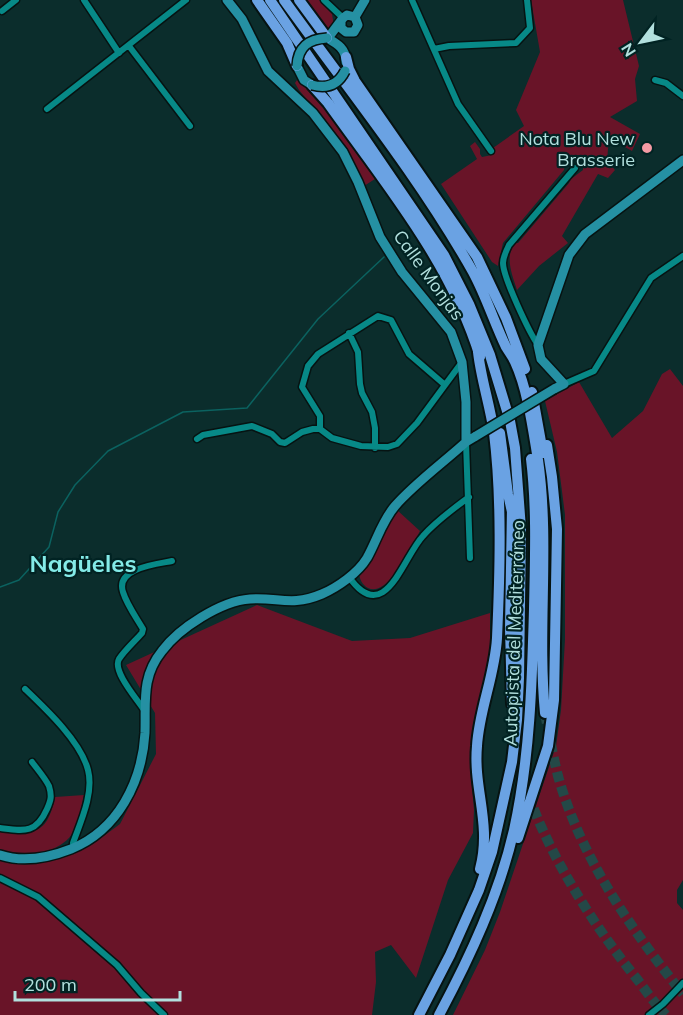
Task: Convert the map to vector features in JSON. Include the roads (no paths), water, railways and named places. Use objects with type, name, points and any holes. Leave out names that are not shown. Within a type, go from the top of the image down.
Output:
[{"type":"highway","points":[[256,0],[287,43],[298,69]]},
{"type":"highway","points":[[270,0],[444,255],[469,304],[486,345],[503,402],[512,512],[510,669],[515,719]]},
{"type":"highway","points":[[284,0],[447,230],[484,293],[506,346],[516,363],[533,432],[541,488],[545,713]]},
{"type":"highway","points":[[299,0],[328,38]]},
{"type":"highway","points":[[346,57],[355,81],[450,215],[489,278],[522,359],[537,412],[546,480],[548,518],[543,534]]},
{"type":"highway","points":[[312,85],[328,103],[423,238],[451,288],[478,352],[499,428],[512,512]]},
{"type":"highway","name":"Autopista del Mediterráneo","points":[[439,1015],[466,962],[492,901],[510,844],[521,797],[528,748],[535,544],[531,462],[518,393],[506,346]]},
{"type":"highway","points":[[474,900],[485,835],[477,771],[477,744],[495,655],[498,596],[497,468],[494,431],[478,352]]},
{"type":"highway","name":"Autopista del Mediterráneo","points":[[420,1015],[450,956],[479,890],[492,852],[502,812],[515,719],[519,678],[521,529],[513,439],[503,402]]},
{"type":"highway","points":[[492,901],[501,889],[548,746],[554,711],[557,529],[548,453],[542,423],[537,412]]},
{"type":"street","points":[[2,11],[16,0]]},
{"type":"street","points":[[84,0],[119,53]]},
{"type":"street","points":[[47,109],[186,0]]},
{"type":"street","name":"Calle Monjas","points":[[227,0],[242,19],[268,71],[313,113],[343,152],[380,237],[402,272],[451,332],[462,362],[466,402],[466,442]]},
{"type":"street","points":[[324,0],[342,19],[341,28],[346,32],[354,32],[357,29],[355,17]]},
{"type":"street","points":[[355,17],[365,0]]},
{"type":"street","points":[[412,0],[458,104],[491,151]]},
{"type":"street","points":[[434,49],[449,46],[516,43],[530,28],[527,0]]},
{"type":"street","points":[[328,38],[342,19],[351,15],[355,17]]},
{"type":"street","points":[[339,45],[346,32]]},
{"type":"street","points":[[328,38],[339,45],[346,57],[345,71],[342,77],[332,85],[326,87],[312,85],[304,80],[298,69],[298,57],[301,49],[308,42],[328,38]]},
{"type":"street","points":[[129,46],[190,126]]},
{"type":"street","points":[[284,84],[298,69]]},
{"type":"street","points":[[655,80],[666,83],[683,96]]},
{"type":"street","points":[[538,345],[569,255],[585,234],[683,160]]},
{"type":"street","points":[[559,387],[541,359],[538,345],[506,277],[503,264],[509,245],[575,168]]},
{"type":"street","points":[[0,855],[18,859],[48,857],[85,842],[111,822],[126,801],[143,757],[144,697],[151,667],[177,635],[203,617],[229,604],[250,599],[292,602],[312,598],[349,577],[366,559],[383,524],[397,503],[466,442],[559,387],[594,371],[651,278],[683,256]]},
{"type":"street","points":[[320,429],[320,416],[302,387],[308,366],[318,354],[378,316],[388,318],[409,354],[445,386]]},
{"type":"street","points":[[349,333],[358,352],[362,393],[372,412],[375,448]]},
{"type":"street","points":[[197,439],[203,435],[252,426],[272,434],[280,442],[285,443],[302,432],[320,429],[332,438],[375,448],[388,447],[398,444],[417,423],[462,362]]},
{"type":"street","points":[[466,442],[470,558]]},
{"type":"street","points":[[349,577],[356,587],[367,594],[383,592],[392,586],[422,537],[469,497]]},
{"type":"street","points":[[145,711],[119,674],[117,666],[118,660],[143,629],[122,589],[123,580],[142,566],[172,561]]},
{"type":"street","points":[[25,689],[58,723],[82,753],[89,771],[88,792],[84,812],[73,843],[74,848]]},
{"type":"street","points":[[0,828],[30,829],[43,820],[52,798],[48,784],[33,762]]},
{"type":"street","points":[[0,878],[39,897],[117,965],[164,1015]]},
{"type":"street","points":[[649,1015],[673,995],[683,982]]},
{"type":"waterway","points":[[0,587],[19,580],[49,547],[58,512],[75,485],[108,451],[183,412],[247,408],[318,319],[384,257]]},
{"type":"tunnel","points":[[545,713],[558,776],[580,836],[627,918],[683,994]]},
{"type":"tunnel","points":[[516,736],[530,798],[553,852],[607,940],[666,1015]]},
{"type":"place","name":"Nota Blu New Brasserie","points":[[647,148]]},
{"type":"district","name":"Nagüeles","points":[[83,563]]}]
